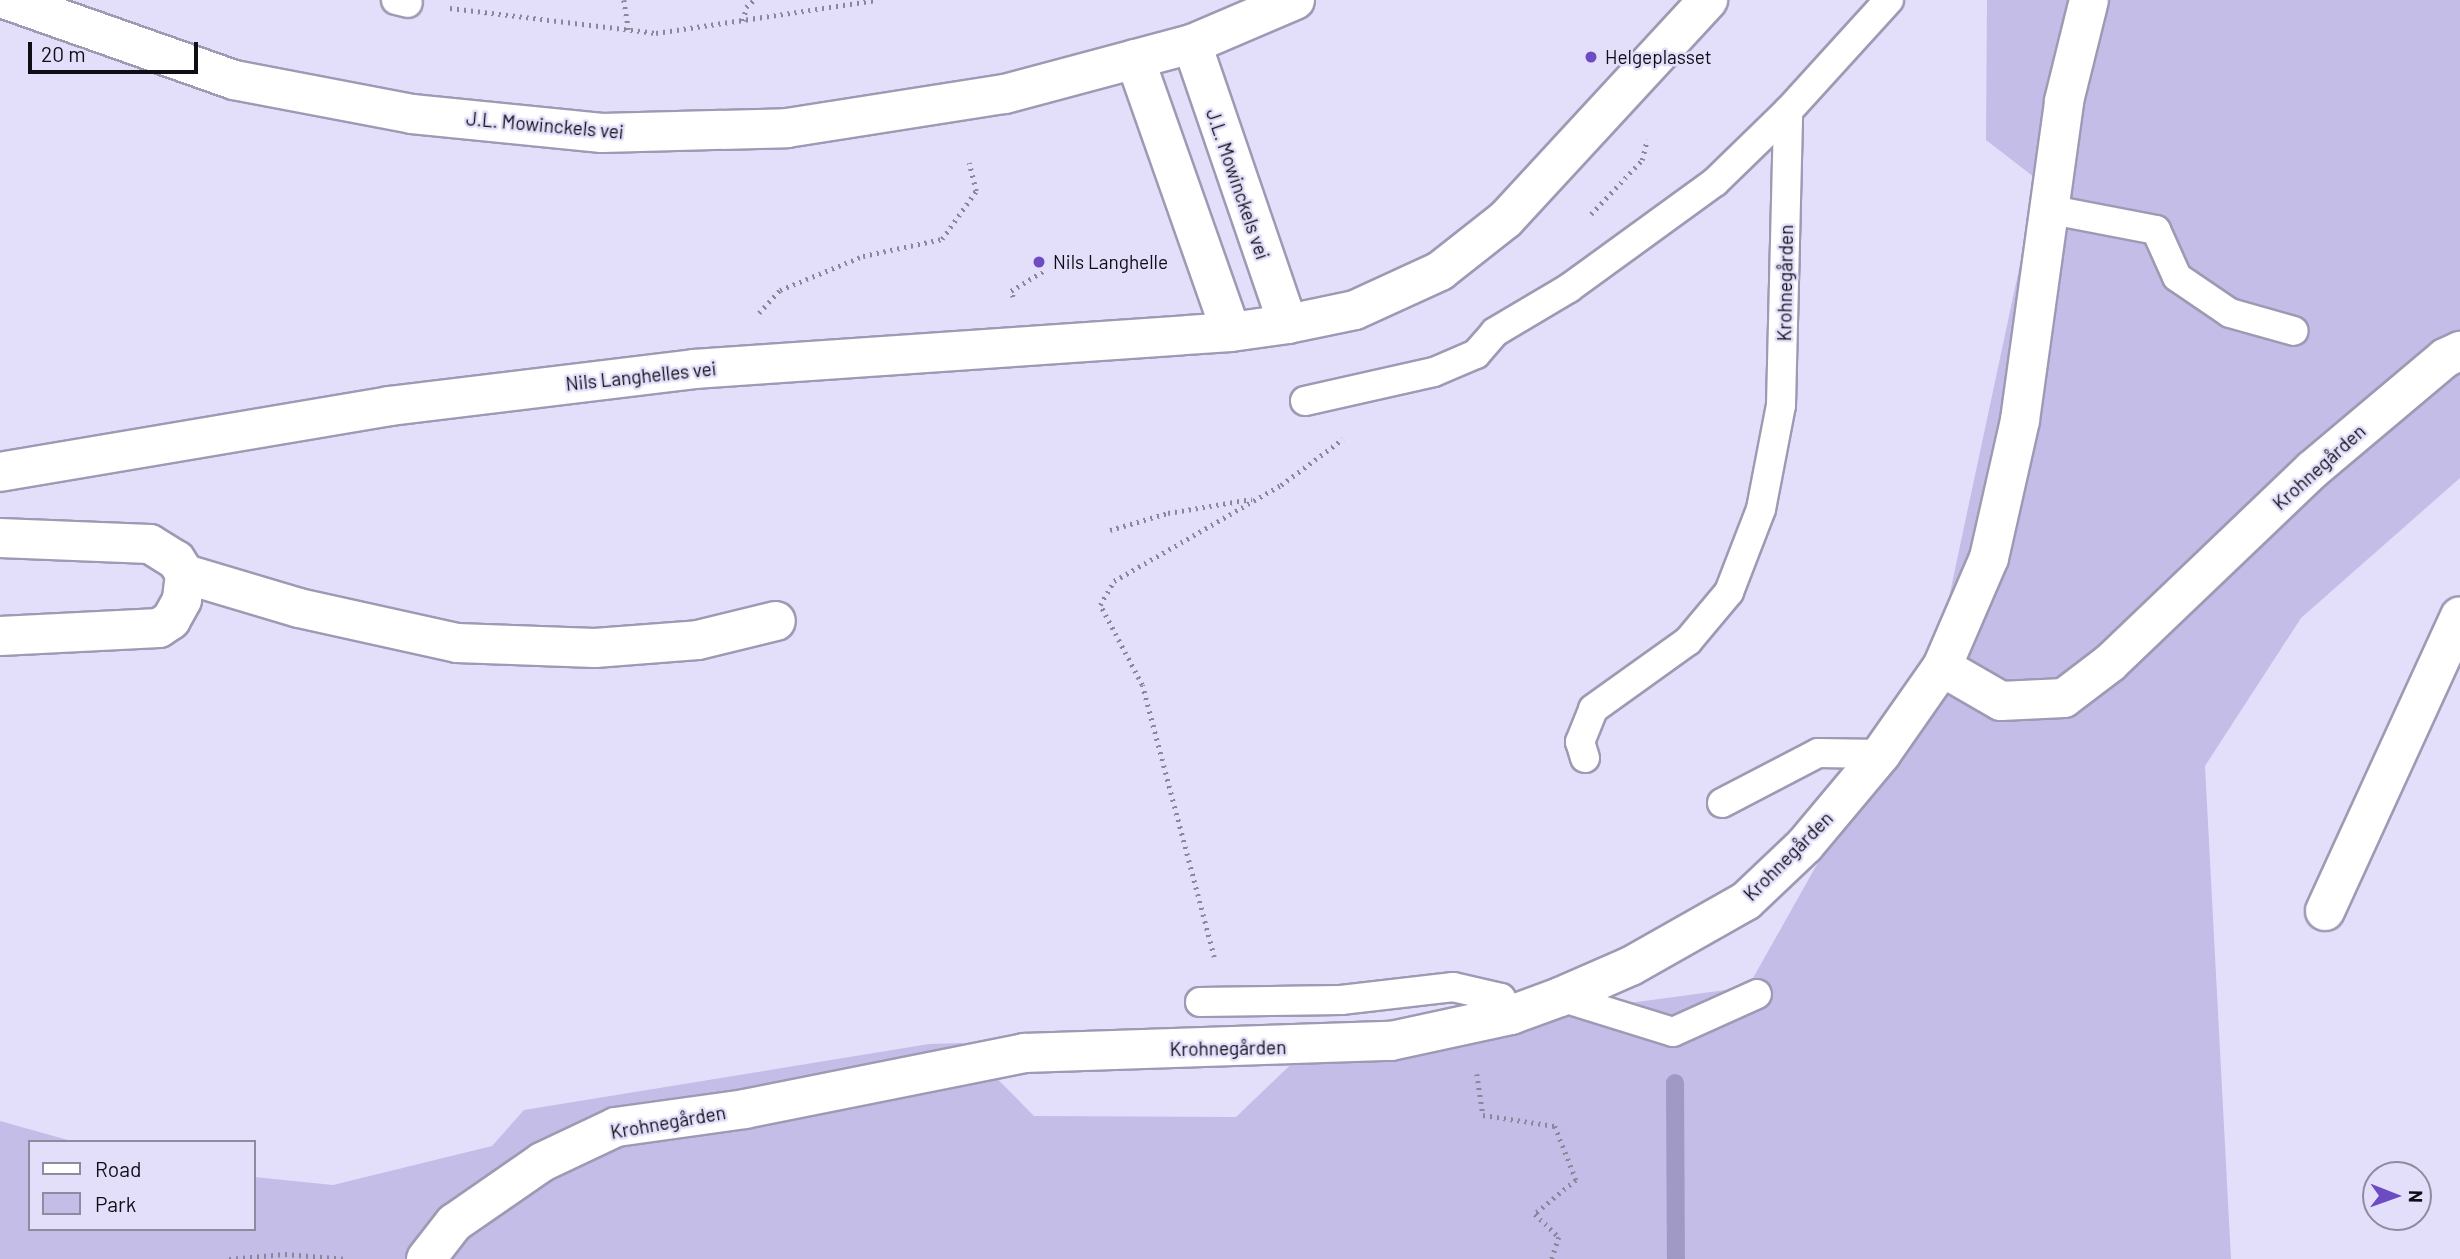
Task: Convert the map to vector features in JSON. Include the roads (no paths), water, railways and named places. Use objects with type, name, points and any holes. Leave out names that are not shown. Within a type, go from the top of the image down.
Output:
[{"type":"street","name":"J.L. Mowinckels vei","points":[[7,0],[234,80],[412,114],[602,133],[787,128],[1005,94],[1192,44],[1295,0]]},
{"type":"street","points":[[1288,324],[1355,310],[1440,271],[1506,219],[1708,0]]},
{"type":"street","name":"Krohnegården","points":[[426,1259],[454,1223],[520,1177],[616,1127],[745,1109],[1024,1053],[1391,1041],[1511,1015],[1560,997],[1631,966],[1746,901],[1805,845],[1881,754],[1942,667],[1989,558],[2020,420],[2052,210],[2064,101],[2089,0]]},
{"type":"street","name":"J.L. Mowinckels vei","points":[[1192,44],[1288,324]]},
{"type":"street","points":[[1135,59],[1231,332]]},
{"type":"street","name":"Nils Langhelles vei","points":[[0,472],[388,406],[694,369],[1231,332],[1288,324]]},
{"type":"street","name":"Krohnegården","points":[[1942,667],[2001,701],[2064,698],[2110,663],[2312,470],[2460,351]]},
{"type":"street","points":[[0,538],[150,544],[176,560],[185,574],[182,600],[171,620],[159,628],[0,636]]},
{"type":"street","points":[[185,574],[299,608],[457,643],[595,648],[698,640],[776,621]]},
{"type":"street","points":[[2325,911],[2460,617]]},
{"type":"lane","points":[[1305,401],[1434,372],[1476,354],[1495,332],[1569,288],[1715,182],[1787,111],[1889,0]]},
{"type":"lane","name":"Krohnegården","points":[[1585,758],[1580,742],[1593,709],[1688,641],[1729,592],[1761,509],[1782,405],[1787,111]]},
{"type":"lane","points":[[2052,210],[2156,230],[2177,276],[2230,313],[2294,331]]},
{"type":"lane","points":[[1722,803],[1818,753],[1881,754]]},
{"type":"lane","points":[[1212,1002],[1341,1000],[1452,987],[1501,998],[1511,1015]]},
{"type":"lane","points":[[1560,997],[1673,1032],[1757,994]]},
{"type":"waterway","points":[[1675,1083],[1676,1259]]},
{"type":"place","name":"Helgeplasset","points":[[1591,57]]},
{"type":"place","name":"Nils Langhelle","points":[[1039,262]]}]
